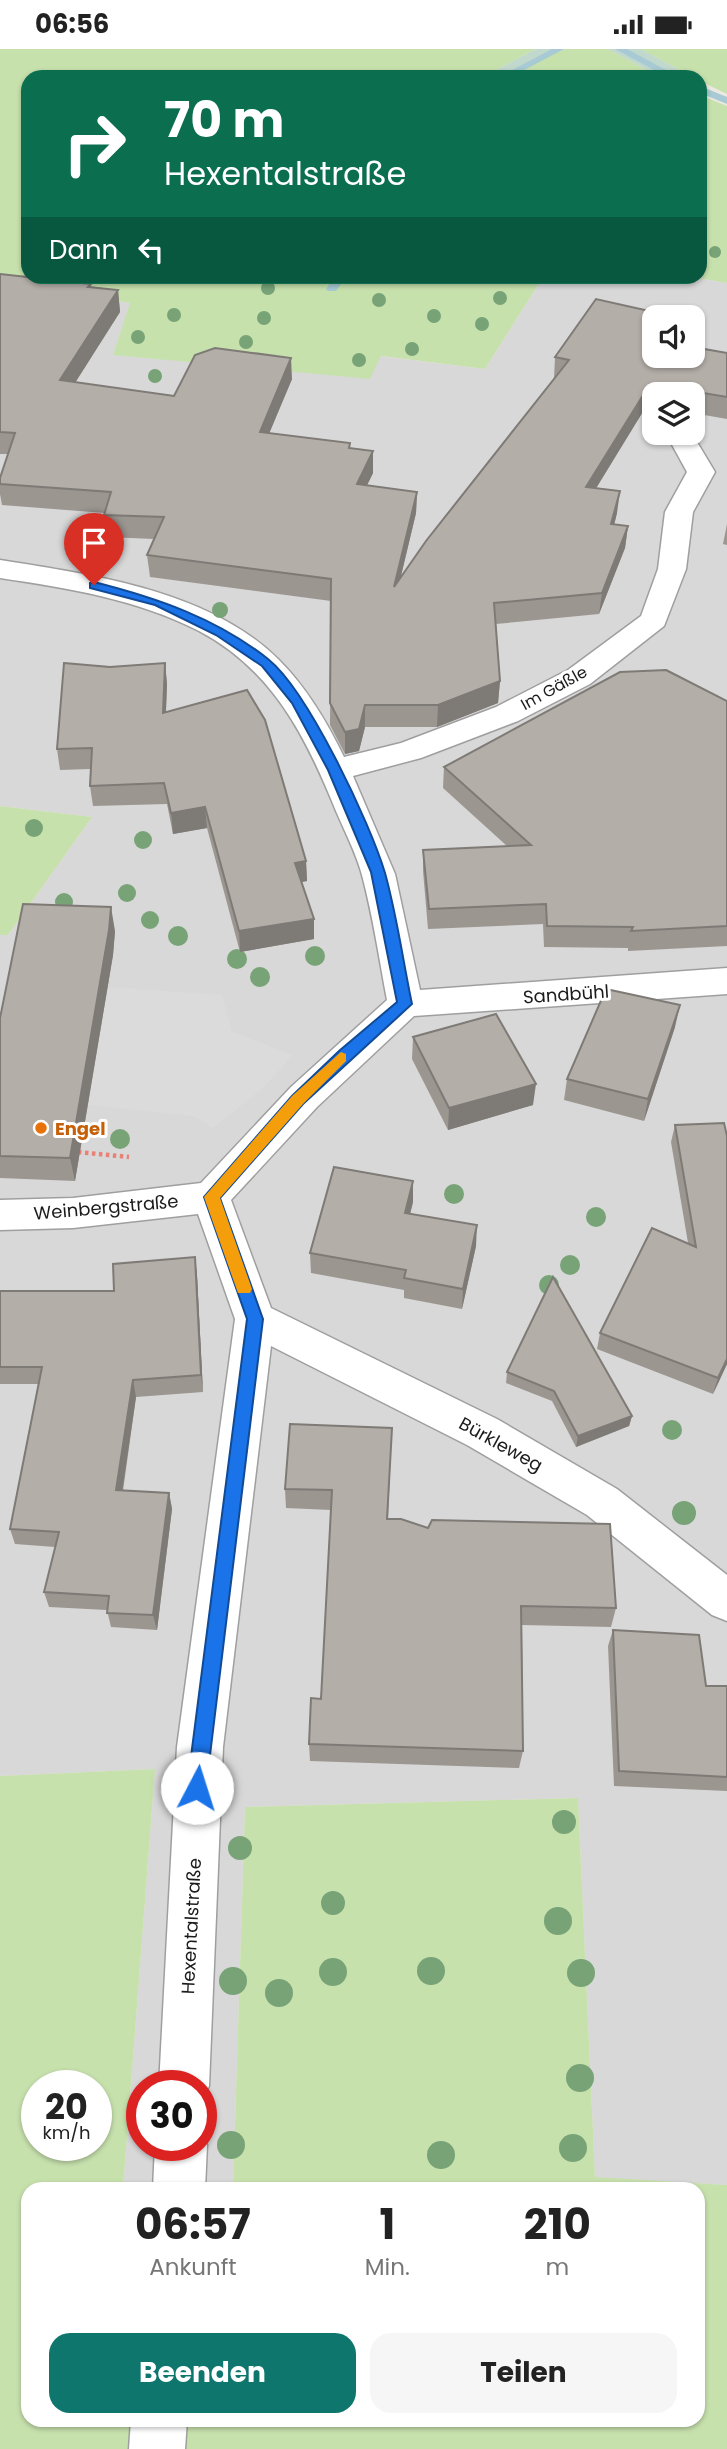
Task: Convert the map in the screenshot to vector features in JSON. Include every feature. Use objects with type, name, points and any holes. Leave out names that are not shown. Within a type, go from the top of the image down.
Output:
[{"type":"street","name":"Im Gäßle","points":[[335,770],[410,751],[507,714],[579,677],[654,620],[672,569],[679,512],[714,472],[690,445]]},
{"type":"street","points":[[0,569],[114,589],[159,603],[220,632],[266,664],[297,701],[335,770],[377,872],[405,1004],[344,1055],[298,1100],[211,1197]]},
{"type":"street","name":"Sandbühl","points":[[405,1004],[727,981]]},
{"type":"street","name":"Weinbergstraße","points":[[0,1215],[73,1213],[211,1197]]},
{"type":"street","name":"Hexentalstraße","points":[[185,2070],[200,1747],[255,1319],[211,1197]]},
{"type":"street","name":"Bürkleweg","points":[[255,1319],[482,1432],[602,1502],[727,1601]]},
{"type":"street","points":[[179,2182],[180,2161]]},
{"type":"street","points":[[157,2449],[159,2427]]},
{"type":"path","points":[[78,1152],[132,1157]]},
{"type":"shaded area","points":[[707,280],[727,283],[727,2185],[595,2178],[578,1798],[245,1807],[233,2182],[124,2182],[126,2150],[126,2161],[217,2161],[217,2070],[132,2070],[155,1769],[0,1776],[0,935],[8,935],[92,817],[0,806],[0,281],[131,303],[113,355],[380,356],[485,369],[539,284],[707,284]]},
{"type":"shaded area","points":[[107,987],[222,995],[232,1032],[293,1055],[262,1089],[213,1128],[194,1116],[88,1105]]},
{"type":"green space","points":[[0,49],[536,49],[496,70],[21,70],[21,284],[539,284],[485,369],[381,356],[370,379],[113,355],[130,303],[0,281]]},
{"type":"green space","points":[[536,49],[564,49],[518,70],[496,70]]},
{"type":"green space","points":[[564,49],[608,49],[647,70],[518,70]]},
{"type":"green space","points":[[608,49],[641,49],[679,70],[647,70]]},
{"type":"green space","points":[[641,49],[727,49],[727,94],[707,84],[707,70],[679,70]]},
{"type":"green space","points":[[707,98],[727,106],[727,283],[707,280]]},
{"type":"green space","points":[[0,806],[92,817],[8,935],[0,935]]},
{"type":"green space","points":[[155,1769],[132,2070],[126,2070],[124,2182],[21,2182],[21,2427],[705,2427],[705,2184],[727,2185],[727,2449],[0,2449],[0,1776]]},
{"type":"green space","points":[[578,1798],[595,2177],[678,2182],[233,2182],[245,1807]]},
{"type":"building","points":[[0,274],[21,276],[21,284],[91,284],[88,287],[118,290],[60,380],[174,396],[195,355],[215,348],[291,358],[260,432],[350,443],[349,448],[373,451],[357,484],[417,492],[394,587],[426,541],[569,360],[555,357],[596,299],[642,309],[642,368],[705,368],[705,349],[727,353],[727,397],[705,393],[705,382],[642,382],[642,397],[586,487],[620,491],[611,524],[628,526],[602,593],[494,603],[500,681],[438,705],[365,705],[359,729],[345,732],[330,703],[331,579],[147,555],[164,517],[104,515],[111,492],[0,484],[15,433],[0,432]]},
{"type":"building","points":[[64,663],[110,667],[165,663],[163,713],[247,690],[265,720],[306,861],[295,863],[314,919],[239,931],[205,807],[171,813],[164,783],[90,786],[92,748],[57,749]]},
{"type":"building","points":[[666,670],[727,701],[727,926],[631,931],[633,927],[547,926],[546,904],[429,909],[423,850],[531,845],[444,767],[620,672]]},
{"type":"building","points":[[23,904],[111,907],[70,1158],[0,1156],[0,1018]]},
{"type":"building","points":[[606,989],[680,1005],[648,1099],[567,1079]]},
{"type":"building","points":[[496,1014],[536,1084],[449,1108],[413,1037]]},
{"type":"building","points":[[724,1123],[727,1136],[727,1359],[718,1378],[600,1333],[652,1228],[696,1247],[675,1125]]},
{"type":"building","points":[[334,1167],[413,1181],[405,1213],[477,1225],[463,1289],[404,1278],[406,1270],[310,1253]]},
{"type":"building","points":[[195,1257],[201,1375],[133,1380],[116,1490],[169,1493],[153,1615],[107,1613],[109,1596],[44,1592],[59,1532],[10,1529],[42,1367],[0,1367],[0,1291],[114,1291],[113,1264]]},
{"type":"building","points":[[553,1277],[632,1416],[578,1436],[554,1391],[507,1372]]},
{"type":"building","points":[[290,1424],[392,1428],[387,1519],[401,1519],[428,1528],[432,1520],[610,1524],[616,1608],[521,1606],[523,1751],[309,1744],[311,1698],[321,1699],[332,1490],[285,1489]]},
{"type":"building","points":[[613,1630],[699,1635],[706,1686],[727,1686],[727,1777],[619,1771]]},
{"type":"waterway","points":[[518,70],[559,49]]},
{"type":"waterway","points":[[620,49],[660,70]]},
{"type":"waterway","points":[[707,92],[727,101]]},
{"type":"waterway","points":[[332,289],[335,284]]},
{"type":"slow traffic","points":[[244,1289],[211,1197],[298,1100],[341,1057]]},
{"type":"place","name":"Engel","points":[[41,1128]]},
{"type":"route","points":[[94,585],[159,603],[220,632],[266,664],[297,701],[335,770],[377,872],[405,1004],[344,1055],[298,1100],[211,1197],[255,1319],[197,1788]]}]
